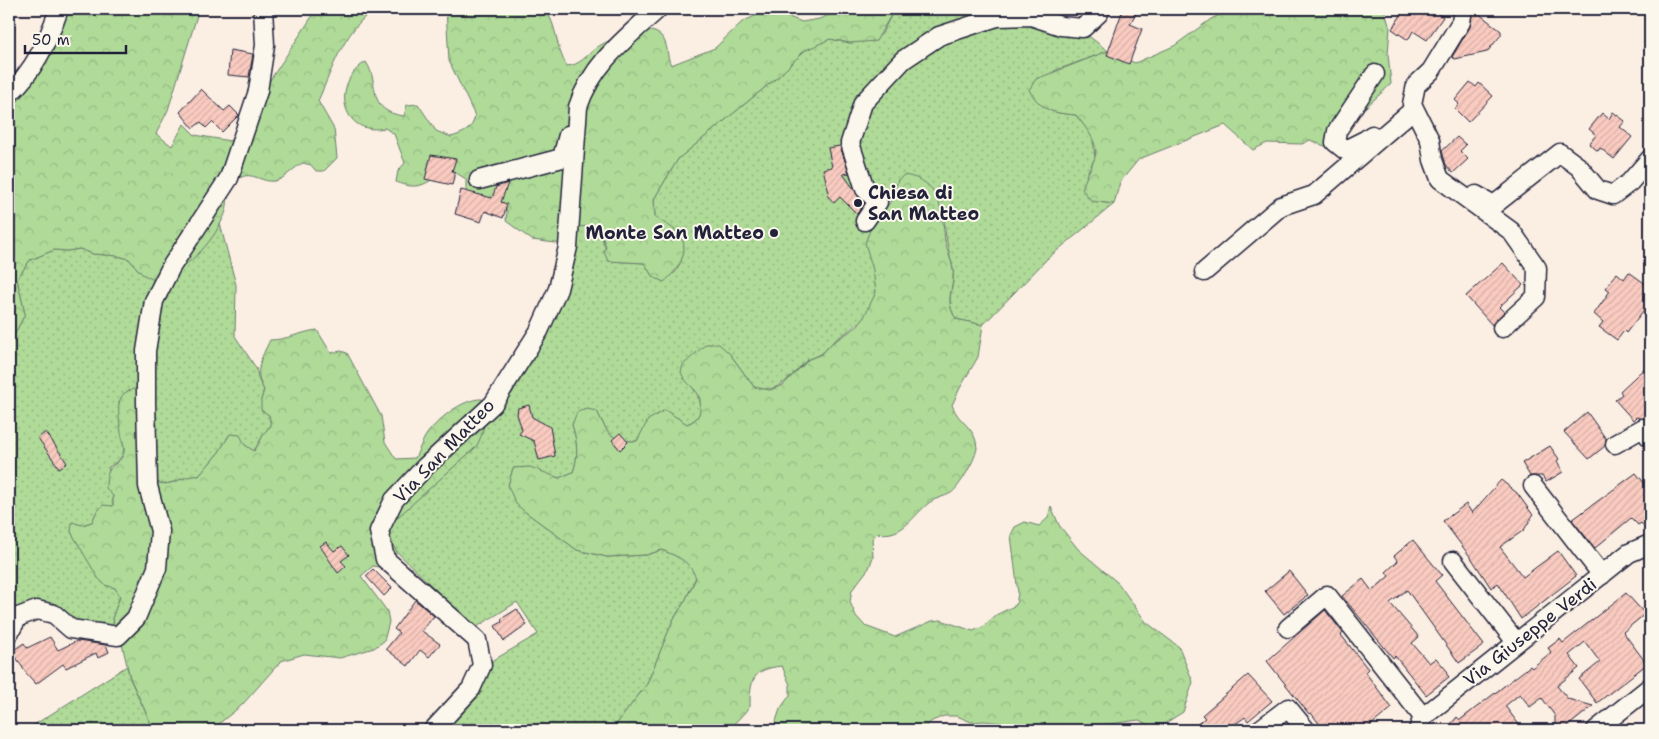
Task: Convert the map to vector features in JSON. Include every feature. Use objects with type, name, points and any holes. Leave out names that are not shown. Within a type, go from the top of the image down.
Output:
[{"type":"street","points":[[9,94],[23,81],[37,60],[59,9]]},
{"type":"street","points":[[9,633],[18,617],[37,610],[54,614],[71,629],[118,636],[136,618],[158,568],[160,531],[148,486],[146,402],[146,352],[154,301],[171,267],[229,178],[258,91],[265,45],[264,9]]},
{"type":"street","name":"Via San Matteo","points":[[434,730],[472,689],[482,665],[476,640],[385,559],[379,531],[394,500],[426,466],[493,404],[539,331],[558,289],[568,246],[578,107],[592,75],[614,49],[658,9]]},
{"type":"street","points":[[865,221],[878,202],[865,189],[850,143],[852,134],[863,103],[903,60],[939,36],[989,19],[1031,16],[1061,26],[1083,28],[1100,9]]},
{"type":"street","points":[[1463,9],[1461,22],[1431,71],[1416,85],[1413,107],[1430,140],[1433,160],[1440,179],[1511,230],[1536,268],[1536,297],[1502,328]]},
{"type":"street","points":[[1375,74],[1337,131],[1335,142],[1345,150],[1365,140],[1390,118],[1413,107]]},
{"type":"street","points":[[479,180],[562,158],[566,151],[570,121],[578,107]]},
{"type":"street","points":[[1204,272],[1281,206],[1314,195],[1413,107]]},
{"type":"street","points":[[1450,188],[1459,186],[1494,205],[1560,152],[1579,167],[1598,190],[1613,195],[1630,182],[1650,159]]},
{"type":"street","points":[[1615,444],[1643,428],[1650,438]]},
{"type":"street","points":[[1533,486],[1602,575]]},
{"type":"street","name":"Via Giuseppe Verdi","points":[[1421,723],[1516,642],[1629,553],[1650,544]]},
{"type":"street","points":[[1453,562],[1516,642]]},
{"type":"street","points":[[1288,628],[1326,595],[1421,723]]},
{"type":"street","points":[[1596,730],[1650,687]]},
{"type":"street","points":[[1259,730],[1288,708],[1306,730]]},
{"type":"green space","points":[[48,9],[199,9],[168,110],[156,134],[172,146],[184,124],[195,135],[230,141],[317,9],[374,9],[354,29],[340,51],[318,101],[334,129],[337,158],[324,171],[316,171],[311,165],[303,163],[278,180],[267,181],[251,176],[240,178],[230,189],[225,214],[213,237],[188,263],[156,281],[142,274],[129,259],[93,254],[80,249],[54,250],[30,260],[17,279],[25,314],[10,343],[12,353],[9,355],[9,110],[20,99],[44,62]]},
{"type":"green space","points":[[446,9],[545,9],[567,66],[579,62],[596,48],[610,40],[638,31],[655,32],[664,39],[671,65],[715,48],[742,22],[757,15],[781,14],[802,22],[819,19],[844,9],[903,9],[894,10],[876,41],[850,43],[830,39],[804,51],[780,75],[678,159],[654,199],[655,217],[678,232],[683,241],[684,248],[678,267],[664,282],[653,277],[644,263],[608,261],[604,252],[606,246],[601,234],[594,226],[575,227],[563,244],[532,240],[506,221],[507,211],[502,202],[471,199],[466,190],[466,179],[448,168],[418,186],[396,182],[398,171],[405,163],[394,134],[385,128],[370,129],[358,124],[350,116],[346,106],[345,94],[348,82],[355,71],[366,62],[373,79],[379,103],[384,109],[404,116],[407,105],[418,104],[436,131],[451,137],[470,128],[475,116],[449,61]]},
{"type":"green space","points":[[1023,9],[1090,37],[1108,51],[1054,71],[1058,113],[1076,115],[1093,137],[1095,158],[1086,175],[1091,201],[1114,204],[1048,258],[983,325],[956,319],[952,312],[950,299],[953,269],[946,238],[944,218],[898,180],[893,195],[877,217],[869,236],[876,286],[868,312],[864,318],[822,353],[807,360],[790,378],[771,389],[754,387],[730,354],[683,378],[689,383],[700,402],[701,408],[695,420],[687,424],[675,418],[643,431],[637,441],[628,441],[611,435],[597,411],[572,425],[577,448],[573,472],[559,478],[513,468],[508,486],[524,511],[577,550],[607,557],[646,555],[662,550],[686,563],[696,577],[685,601],[673,620],[647,684],[612,730],[440,730],[492,661],[538,634],[517,602],[475,628],[397,552],[390,540],[389,524],[476,447],[485,418],[548,306],[568,222],[594,226],[601,234],[609,261],[644,263],[653,277],[675,273],[683,254],[683,246],[677,234],[655,217],[654,199],[678,159],[780,75],[804,51],[823,40],[830,39],[850,43],[881,35],[894,10]]},
{"type":"green space","points":[[1232,9],[1301,9],[1308,14],[1316,9],[1384,9],[1390,28],[1388,54],[1391,84],[1366,107],[1346,113],[1332,149],[1310,140],[1302,144],[1267,143],[1253,150],[1225,125],[1139,159],[1120,182],[1114,204],[1091,201],[1082,189],[1096,154],[1094,142],[1076,115],[1048,110],[1038,102],[1029,90],[1036,79],[1108,51],[1135,63],[1174,46],[1211,19]]},
{"type":"green space","points":[[904,175],[917,178],[926,183],[933,190],[937,198],[953,270],[950,300],[952,312],[956,319],[983,325],[978,357],[952,405],[973,434],[977,447],[967,472],[951,493],[930,502],[900,529],[886,534],[877,533],[872,539],[873,557],[869,568],[852,590],[850,602],[856,616],[865,626],[895,637],[932,621],[941,620],[973,631],[983,627],[996,615],[1016,605],[1018,593],[1011,535],[1015,527],[1025,522],[1039,526],[1048,518],[1051,506],[1059,525],[1078,549],[1118,583],[1146,622],[1179,647],[1193,682],[1183,712],[1156,729],[1139,720],[1103,725],[1095,730],[1025,730],[1000,723],[971,722],[957,716],[944,716],[932,721],[922,730],[773,730],[780,709],[790,695],[790,685],[782,666],[759,673],[752,683],[750,707],[728,730],[612,730],[647,684],[673,620],[696,578],[686,563],[662,550],[646,555],[607,557],[577,550],[516,504],[508,486],[513,468],[530,467],[559,478],[573,472],[577,448],[572,425],[577,412],[586,409],[597,411],[611,435],[628,441],[637,441],[648,420],[665,410],[687,424],[694,420],[699,413],[699,397],[681,372],[683,365],[706,344],[719,344],[730,354],[754,387],[770,390],[783,385],[809,359],[822,354],[832,343],[858,326],[863,319],[876,292],[873,270],[865,243],[870,230],[891,201],[898,180]]},
{"type":"green space","points":[[220,224],[236,285],[235,336],[256,368],[259,381],[264,390],[261,400],[269,415],[271,426],[253,451],[230,434],[219,452],[199,476],[187,477],[165,484],[152,481],[119,401],[124,453],[118,461],[109,467],[107,488],[113,496],[113,506],[96,513],[92,522],[82,525],[71,532],[105,585],[115,588],[120,596],[113,616],[114,627],[90,632],[52,606],[9,617],[9,355],[11,353],[10,343],[25,314],[17,279],[30,260],[54,250],[80,249],[93,254],[129,259],[142,274],[170,267],[188,261],[196,255]]},
{"type":"green space","points":[[317,330],[331,353],[341,351],[347,353],[381,416],[385,442],[396,459],[415,458],[425,437],[435,424],[458,406],[466,402],[482,399],[485,418],[481,436],[476,447],[390,524],[390,540],[397,552],[384,568],[373,566],[361,576],[387,611],[389,622],[384,641],[374,648],[340,658],[304,654],[281,661],[242,705],[211,730],[154,730],[130,678],[122,644],[128,625],[114,627],[113,616],[120,596],[115,588],[105,585],[98,578],[71,532],[72,522],[82,525],[92,522],[96,513],[103,505],[113,506],[113,496],[106,488],[108,472],[120,460],[124,452],[119,411],[121,397],[132,390],[154,387],[157,428],[154,449],[156,459],[152,480],[165,484],[187,477],[199,476],[219,452],[230,434],[240,435],[245,445],[254,451],[271,426],[269,415],[261,410],[264,390],[259,377],[261,359],[270,340],[282,339]]},
{"type":"green space","points":[[127,666],[130,679],[154,730],[26,730]]},
{"type":"building","points":[[1123,9],[1138,9],[1130,24],[1142,29],[1129,64],[1107,55]]},
{"type":"building","points":[[1405,9],[1431,9],[1443,17],[1427,40],[1413,31],[1408,40],[1392,29]]},
{"type":"building","points":[[1473,9],[1501,31],[1501,35],[1487,52],[1455,59],[1452,57],[1470,27]]},
{"type":"building","points":[[230,50],[253,54],[249,77],[228,75]]},
{"type":"building","points":[[1470,82],[1476,87],[1479,83],[1493,96],[1468,122],[1455,109],[1459,104],[1455,100]]},
{"type":"building","points":[[201,89],[224,111],[230,106],[239,115],[222,132],[212,122],[206,128],[201,122],[193,128],[180,112]]},
{"type":"building","points":[[1613,112],[1625,121],[1620,127],[1632,137],[1614,159],[1600,148],[1598,151],[1589,144],[1596,135],[1589,129],[1602,113],[1609,119]]},
{"type":"building","points":[[1457,137],[1466,145],[1460,151],[1468,159],[1453,173],[1446,165],[1442,151]]},
{"type":"building","points":[[840,146],[849,173],[843,174],[864,203],[857,214],[840,197],[834,203],[827,195],[829,193],[823,169],[832,167],[828,148]]},
{"type":"building","points":[[431,155],[456,159],[452,171],[455,172],[452,185],[425,179]]},
{"type":"building","points":[[508,183],[501,202],[507,204],[503,218],[485,211],[481,222],[455,214],[461,190],[492,198],[496,187]]},
{"type":"building","points":[[1503,263],[1523,285],[1499,307],[1504,312],[1492,325],[1466,296]]},
{"type":"building","points":[[1629,272],[1647,285],[1646,287],[1650,290],[1650,302],[1626,333],[1624,331],[1617,340],[1599,327],[1603,322],[1594,314],[1610,291],[1606,288],[1617,273],[1624,279]]},
{"type":"building","points":[[1650,363],[1650,421],[1636,417],[1633,420],[1615,400],[1622,394],[1620,391]]},
{"type":"building","points":[[529,405],[532,417],[550,427],[555,456],[539,460],[534,441],[519,434],[522,430],[517,414],[518,408]]},
{"type":"building","points":[[1587,412],[1606,439],[1605,446],[1589,459],[1564,432]]},
{"type":"building","points":[[46,432],[67,463],[59,468],[38,438]]},
{"type":"building","points":[[620,433],[628,442],[620,450],[612,440]]},
{"type":"building","points":[[1550,446],[1559,459],[1557,461],[1563,472],[1546,482],[1542,476],[1530,476],[1522,463]]},
{"type":"building","points":[[1636,473],[1650,490],[1650,534],[1641,523],[1638,525],[1631,518],[1595,548],[1572,520]]},
{"type":"building","points":[[1501,480],[1517,493],[1533,515],[1524,530],[1500,547],[1523,577],[1558,551],[1576,576],[1521,619],[1498,583],[1491,588],[1443,521],[1466,504],[1472,513]]},
{"type":"building","points":[[1413,540],[1442,575],[1435,581],[1484,645],[1459,663],[1407,590],[1390,603],[1419,637],[1412,643],[1429,663],[1436,658],[1448,672],[1446,673],[1449,677],[1426,695],[1395,656],[1393,658],[1342,596],[1363,579],[1372,591],[1389,576],[1386,572],[1398,561],[1394,556]]},
{"type":"building","points":[[326,542],[334,551],[342,546],[349,555],[341,561],[346,566],[338,573],[320,546]]},
{"type":"building","points":[[373,569],[392,588],[384,596],[366,576]]},
{"type":"building","points":[[1289,571],[1308,595],[1284,614],[1265,591]]},
{"type":"building","points":[[1626,593],[1645,614],[1623,632],[1647,664],[1597,703],[1579,679],[1600,662],[1585,642],[1569,655],[1579,668],[1557,686],[1568,699],[1593,706],[1563,730],[1555,730],[1555,716],[1542,698],[1530,707],[1520,694],[1505,706],[1523,730],[1446,730],[1457,717],[1460,720],[1530,666],[1532,668],[1551,652],[1548,648],[1560,639],[1563,643]]},
{"type":"building","points":[[415,600],[434,616],[422,631],[440,644],[429,657],[420,650],[408,666],[386,649],[399,633],[394,629]]},
{"type":"building","points":[[517,609],[527,625],[504,641],[495,626],[502,622],[501,619]]},
{"type":"building","points":[[1325,610],[1343,633],[1341,635],[1368,669],[1365,672],[1392,708],[1365,730],[1324,730],[1267,661]]},
{"type":"building","points":[[50,637],[58,650],[77,641],[106,645],[109,652],[98,658],[96,653],[66,668],[63,664],[36,684],[26,673],[12,651],[24,643],[27,648]]},
{"type":"building","points":[[1248,675],[1272,701],[1248,721],[1245,717],[1227,730],[1190,730],[1205,718],[1202,715]]},
{"type":"place","name":"Chiesa di San Matteo","points":[[858,203]]},
{"type":"place","name":"Monte San Matteo","points":[[774,233]]}]
